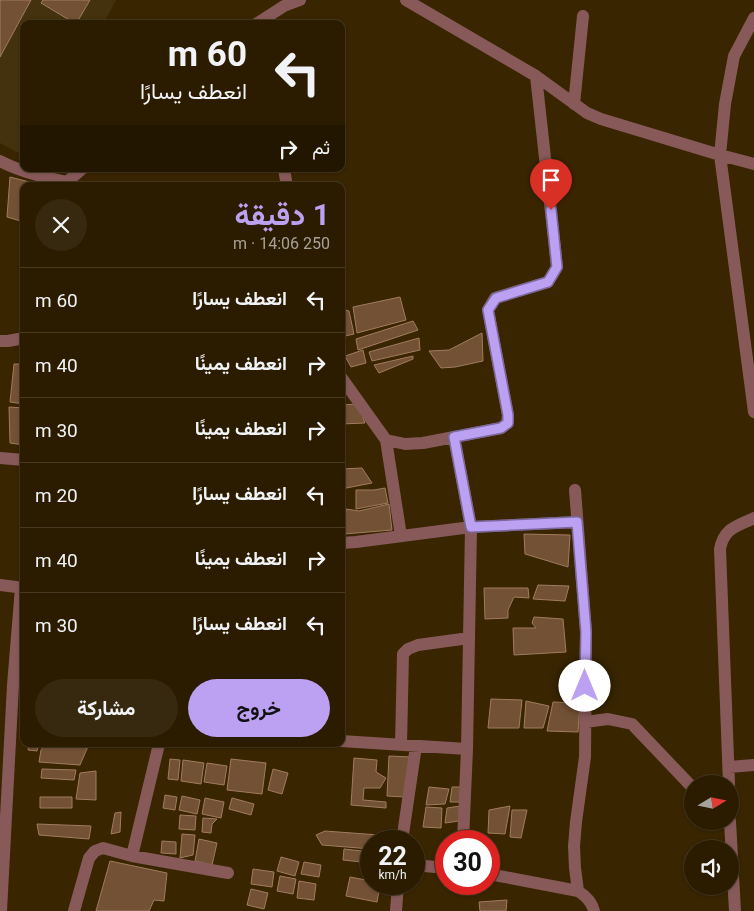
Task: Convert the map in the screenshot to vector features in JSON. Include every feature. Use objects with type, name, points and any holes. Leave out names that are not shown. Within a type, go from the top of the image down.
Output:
[{"type":"street","points":[[262,20],[284,6],[300,0]]},
{"type":"street","points":[[406,0],[536,76],[587,113],[600,119],[754,164]]},
{"type":"street","points":[[574,104],[583,16]]},
{"type":"street","points":[[754,18],[734,56],[725,104],[720,155],[754,412]]},
{"type":"street","points":[[386,440],[404,444],[423,443],[501,428],[508,423],[488,310],[496,298],[548,282],[557,267],[536,76]]},
{"type":"street","points":[[0,161],[20,170]]},
{"type":"street","points":[[26,172],[59,182]]},
{"type":"street","points":[[68,182],[79,172]]},
{"type":"street","points":[[0,341],[20,339]]},
{"type":"street","points":[[345,383],[386,440],[401,536]]},
{"type":"street","points":[[454,437],[471,527],[467,749],[463,830]]},
{"type":"street","points":[[0,458],[20,460]]},
{"type":"street","points":[[575,490],[586,632],[585,758],[574,846],[578,890]]},
{"type":"street","points":[[729,775],[720,549],[722,539],[728,531],[754,518]]},
{"type":"street","points":[[345,543],[471,527],[577,522]]},
{"type":"street","points":[[0,585],[20,588]]},
{"type":"street","points":[[1,911],[13,685],[20,610]]},
{"type":"street","points":[[401,745],[403,654],[408,649],[418,645],[469,638]]},
{"type":"street","points":[[0,684],[13,685]]},
{"type":"street","points":[[585,722],[608,719],[632,724],[684,779]]},
{"type":"street","points":[[345,741],[467,749]]},
{"type":"street","points":[[404,830],[416,746]]},
{"type":"street","points":[[132,856],[158,747]]},
{"type":"street","points":[[729,767],[754,765]]},
{"type":"street","points":[[729,830],[735,911]]},
{"type":"street","points":[[74,911],[89,858],[95,851],[103,848],[132,856],[228,873]]},
{"type":"street","points":[[500,876],[578,890],[587,897],[594,911]]},
{"type":"street","points":[[396,911],[397,895]]},
{"type":"shaded area","points":[[0,0],[116,0],[105,20],[20,20],[20,154],[0,143]]},
{"type":"building","points":[[0,0],[31,0],[20,20],[0,57]]},
{"type":"building","points":[[43,0],[90,0],[78,20],[69,20],[41,3]]},
{"type":"building","points":[[10,177],[29,182],[20,182],[20,221],[7,217]]},
{"type":"building","points":[[400,297],[406,320],[357,333],[353,307]]},
{"type":"building","points":[[345,310],[349,311],[354,334],[345,336]]},
{"type":"building","points":[[413,321],[418,330],[358,350],[356,339]]},
{"type":"building","points":[[482,333],[483,361],[441,368],[429,351],[449,350]]},
{"type":"building","points":[[419,338],[420,350],[372,361],[369,352]]},
{"type":"building","points":[[363,350],[366,363],[351,367],[345,356]]},
{"type":"building","points":[[413,356],[413,359],[379,373],[374,365]]},
{"type":"building","points":[[14,364],[20,364],[20,403],[10,402]]},
{"type":"building","points":[[358,404],[365,423],[345,424],[345,405]]},
{"type":"building","points":[[9,407],[20,408],[20,444],[10,443]]},
{"type":"building","points":[[362,468],[372,483],[345,488],[345,469]]},
{"type":"building","points":[[385,488],[388,503],[356,509],[356,490]]},
{"type":"building","points":[[389,504],[392,530],[345,534],[346,509],[359,511]]},
{"type":"building","points":[[524,534],[570,535],[568,567],[525,554]]},
{"type":"building","points":[[538,585],[569,586],[565,601],[533,599]]},
{"type":"building","points":[[484,588],[528,588],[529,598],[514,597],[508,610],[508,618],[485,619]]},
{"type":"building","points":[[534,617],[563,619],[566,652],[514,655],[513,628],[536,628],[532,623]]},
{"type":"building","points":[[491,699],[522,700],[519,728],[488,728]]},
{"type":"building","points":[[526,701],[549,706],[543,728],[524,728]]},
{"type":"building","points":[[553,702],[580,703],[578,732],[547,731]]},
{"type":"building","points":[[28,747],[38,747],[37,751],[28,750]]},
{"type":"building","points":[[43,747],[88,747],[80,765],[39,762]]},
{"type":"building","points":[[389,756],[412,757],[405,797],[387,796]]},
{"type":"building","points":[[354,758],[377,760],[376,772],[386,778],[380,788],[364,788],[363,800],[386,802],[386,808],[351,805]]},
{"type":"building","points":[[170,759],[180,760],[178,780],[168,779]]},
{"type":"building","points":[[231,759],[266,763],[262,794],[227,790]]},
{"type":"building","points":[[183,760],[204,763],[201,784],[181,781]]},
{"type":"building","points":[[207,763],[227,766],[224,785],[204,782]]},
{"type":"building","points":[[42,769],[76,770],[74,780],[41,778]]},
{"type":"building","points":[[273,769],[288,773],[282,794],[268,790]]},
{"type":"building","points":[[96,771],[96,800],[76,799],[80,773]]},
{"type":"building","points":[[429,787],[449,789],[445,804],[426,805]]},
{"type":"building","points":[[452,787],[464,787],[460,802],[450,802]]},
{"type":"building","points":[[165,795],[177,797],[175,810],[163,808]]},
{"type":"building","points":[[182,796],[200,800],[197,814],[179,810]]},
{"type":"building","points":[[40,797],[72,797],[72,808],[40,808]]},
{"type":"building","points":[[205,798],[224,802],[221,818],[202,814]]},
{"type":"building","points":[[232,798],[254,804],[251,815],[229,809]]},
{"type":"building","points":[[460,806],[459,821],[445,823],[447,808]]},
{"type":"building","points":[[510,806],[505,834],[500,834],[500,830],[488,830],[489,810]]},
{"type":"building","points":[[426,807],[442,808],[441,828],[423,827]]},
{"type":"building","points":[[512,810],[527,810],[521,838],[510,837]]},
{"type":"building","points":[[121,812],[120,832],[111,834],[115,813]]},
{"type":"building","points":[[180,815],[196,816],[195,830],[179,829]]},
{"type":"building","points":[[203,818],[217,819],[212,824],[211,833],[202,832]]},
{"type":"building","points":[[37,824],[91,826],[89,839],[39,835]]},
{"type":"building","points":[[325,831],[360,834],[360,848],[322,845],[316,835]]},
{"type":"building","points":[[182,834],[195,835],[193,855],[180,858]]},
{"type":"building","points":[[199,839],[217,843],[212,865],[195,861]]},
{"type":"building","points":[[162,841],[176,842],[176,854],[161,853]]},
{"type":"building","points":[[344,849],[360,851],[360,862],[343,860]]},
{"type":"building","points":[[281,857],[299,862],[295,876],[277,871]]},
{"type":"building","points":[[110,861],[167,873],[164,901],[154,900],[149,911],[96,911]]},
{"type":"building","points":[[304,862],[321,865],[319,877],[301,874]]},
{"type":"building","points":[[253,869],[274,872],[272,887],[251,884]]},
{"type":"building","points":[[280,876],[296,879],[293,894],[277,891]]},
{"type":"building","points":[[350,877],[360,879],[360,895],[378,895],[377,902],[346,896]]},
{"type":"building","points":[[299,881],[316,884],[314,900],[297,898]]},
{"type":"building","points":[[251,889],[268,893],[264,909],[247,905]]},
{"type":"building","points":[[507,900],[506,911],[480,911],[479,902]]},
{"type":"route","points":[[551,210],[557,267],[548,282],[496,298],[488,310],[508,423],[501,428],[454,437],[471,527],[577,522],[586,632],[585,686]]}]
